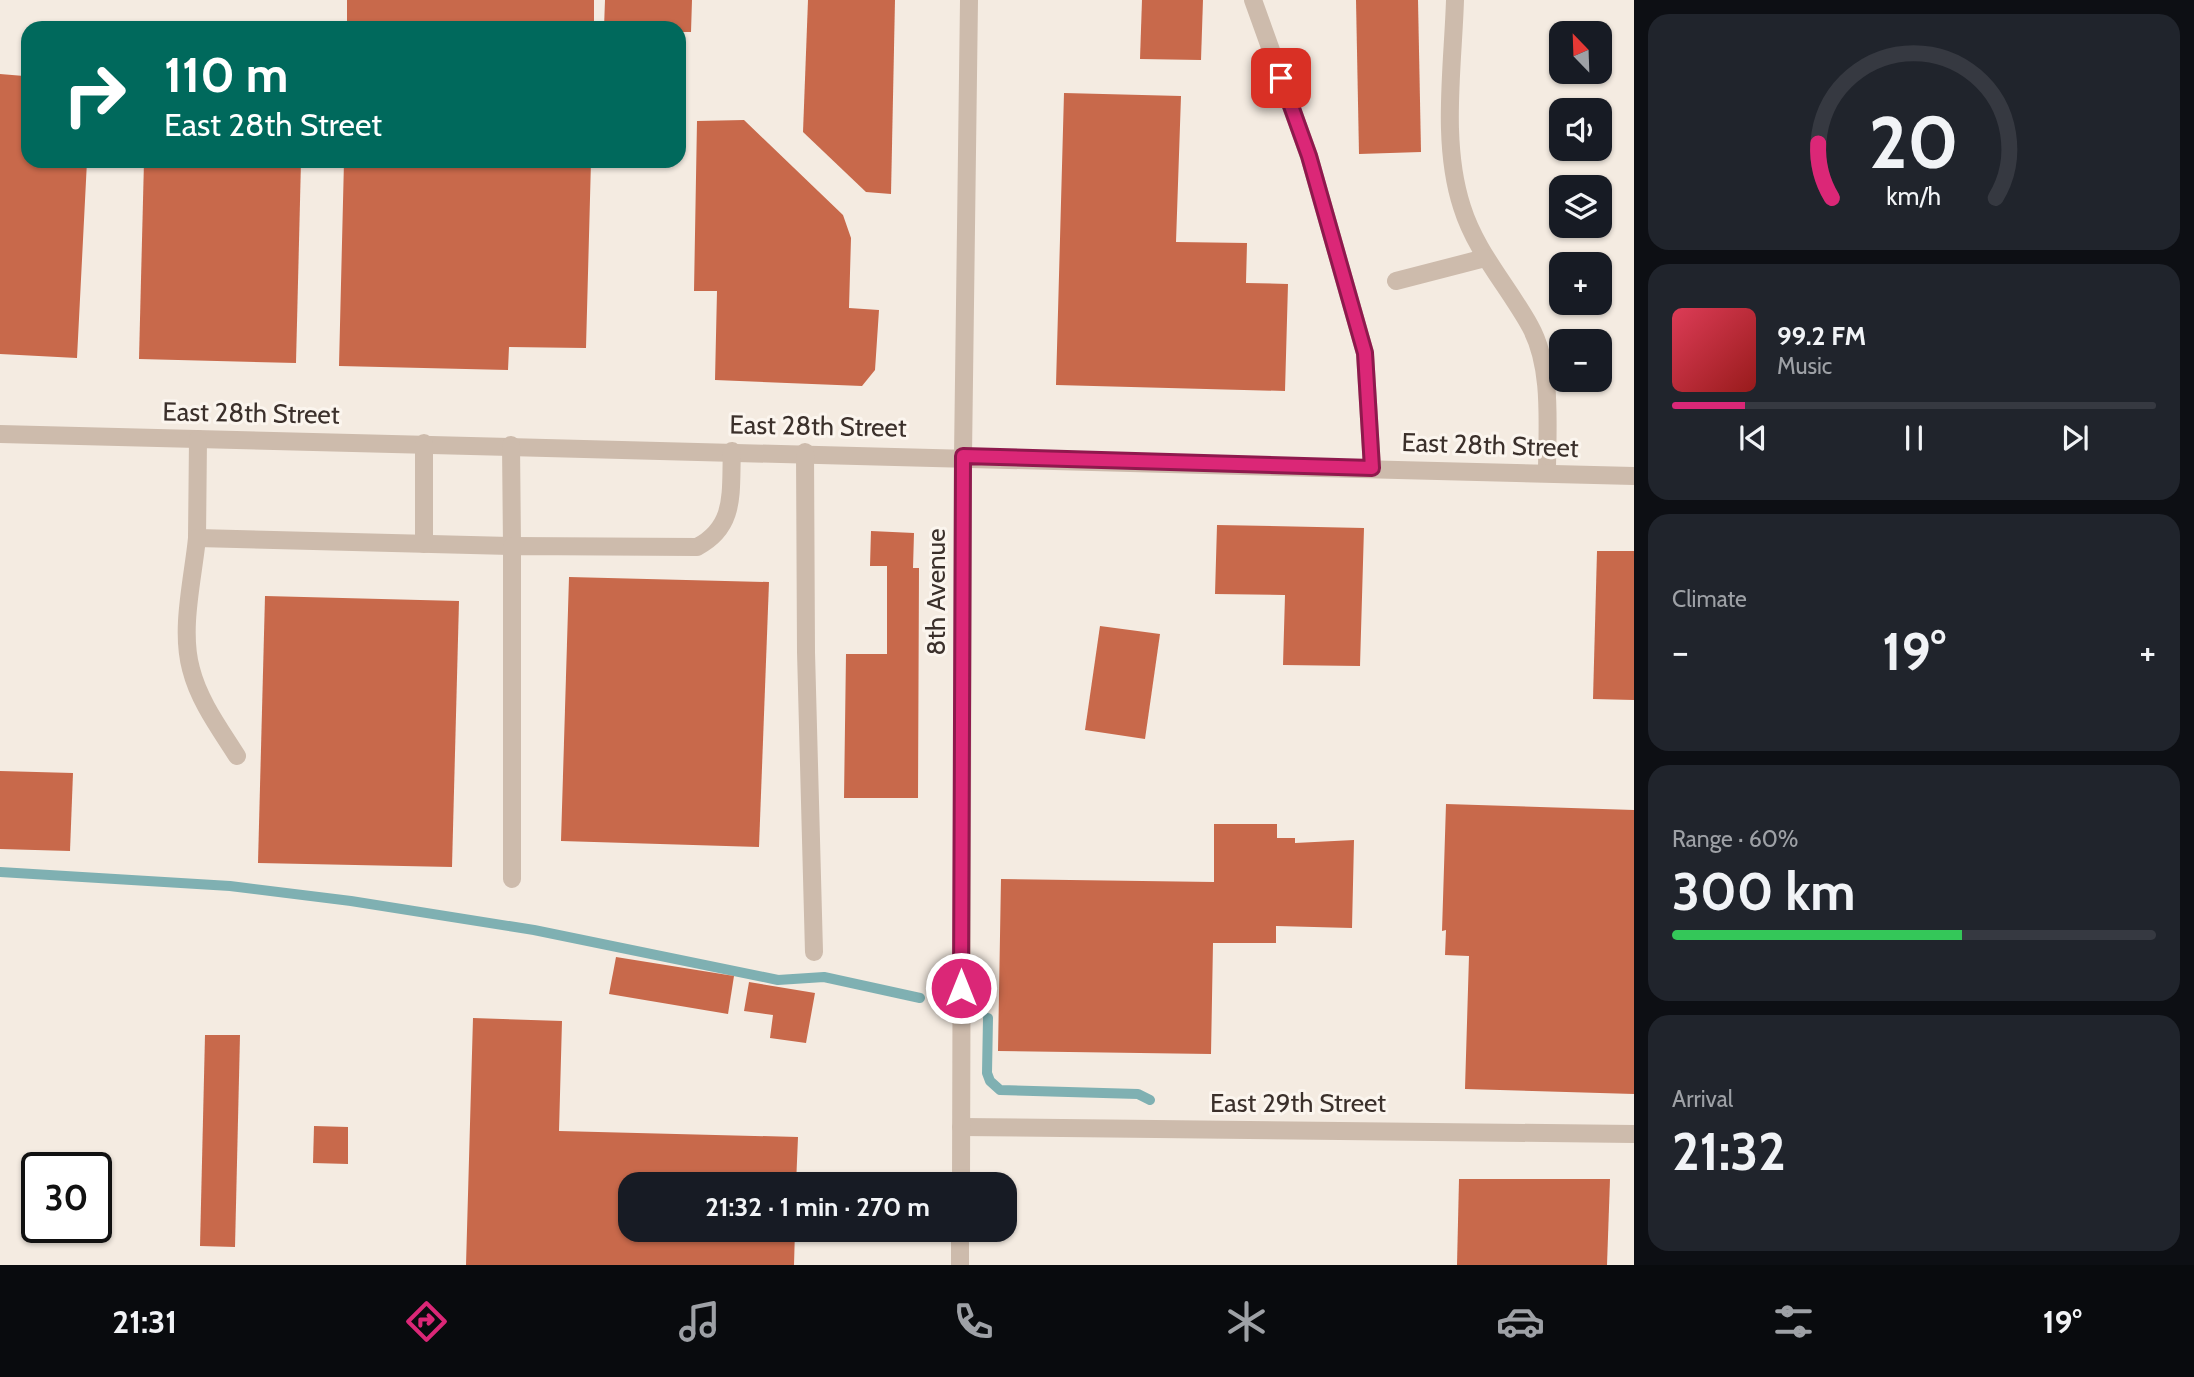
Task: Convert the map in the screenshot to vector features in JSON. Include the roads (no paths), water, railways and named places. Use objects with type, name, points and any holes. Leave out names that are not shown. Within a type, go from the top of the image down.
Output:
[{"type":"street","name":"8th Avenue","points":[[961,1172],[963,456],[969,0]]},
{"type":"street","points":[[1253,0],[1309,156],[1365,353],[1372,468]]},
{"type":"street","points":[[1455,0],[1451,144],[1462,206],[1485,258],[1532,328],[1547,385],[1547,473]]},
{"type":"street","points":[[1396,281],[1485,258]]},
{"type":"street","name":"East 28th Street","points":[[0,434],[963,456],[1634,476]]},
{"type":"street","points":[[198,439],[197,538],[188,636],[190,669],[206,706],[237,756]]},
{"type":"street","points":[[424,443],[424,544]]},
{"type":"street","points":[[512,445],[512,879]]},
{"type":"street","points":[[197,538],[512,546],[696,547],[713,538],[724,524],[729,504],[732,451]]},
{"type":"street","points":[[805,452],[806,652],[814,952]]},
{"type":"street","name":"East 29th Street","points":[[961,1127],[1634,1134]]},
{"type":"street","points":[[960,1242],[960,1265]]},
{"type":"waterway","points":[[0,872],[230,886],[351,901],[534,930],[778,980],[824,977],[920,998]]},
{"type":"waterway","points":[[988,1018],[987,1073],[990,1081],[1000,1090],[1138,1094],[1150,1100]]}]
